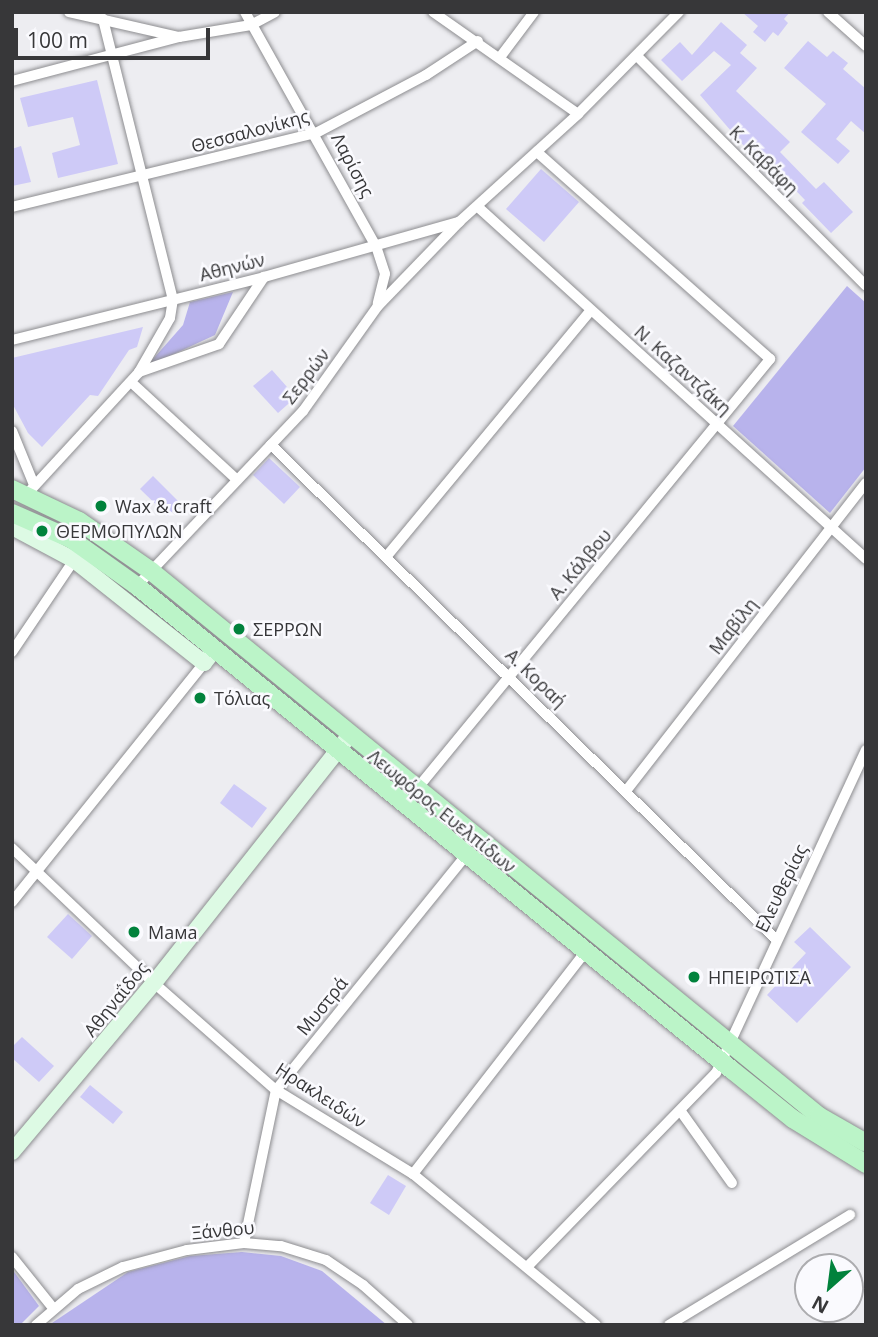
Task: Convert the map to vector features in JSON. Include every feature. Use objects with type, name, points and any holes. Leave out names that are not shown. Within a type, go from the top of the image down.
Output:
[{"type":"main road","name":"Λεωφόρος Ευελπίδων","points":[[25,489],[79,520],[151,571],[349,736],[819,1116],[866,1143]]},
{"type":"main road","name":"Λεωφόρος Ευελπίδων","points":[[12,513],[71,539],[137,586],[209,657],[338,752],[793,1119],[866,1164]]},
{"type":"street","points":[[69,12],[179,37]]},
{"type":"street","name":"Λαρίσης","points":[[245,12],[316,132],[376,246],[385,274],[378,306]]},
{"type":"street","points":[[12,81],[111,58],[179,37],[251,25],[275,12]]},
{"type":"street","points":[[433,12],[501,56],[578,114]]},
{"type":"street","points":[[501,56],[534,12]]},
{"type":"street","points":[[537,152],[638,57],[679,12]]},
{"type":"street","points":[[828,12],[866,46]]},
{"type":"street","points":[[25,489],[139,372],[162,338],[173,300],[103,19]]},
{"type":"street","name":"Θεσσαλονίκης","points":[[12,207],[316,132],[426,75],[478,41]]},
{"type":"street","name":"Κ. Καβάφη","points":[[638,57],[866,286]]},
{"type":"street","name":"Σερρών","points":[[137,586],[303,411],[378,306],[459,222],[537,152]]},
{"type":"street","name":"A. Κάλβου","points":[[416,790],[719,426],[770,359],[537,152]]},
{"type":"street","name":"Ν. Καζαντζάκη","points":[[478,207],[866,559]]},
{"type":"street","name":"Αθηνών","points":[[12,340],[264,278],[459,222]]},
{"type":"street","points":[[139,372],[219,344],[264,278]]},
{"type":"street","points":[[386,557],[590,311]]},
{"type":"street","points":[[131,382],[236,480]]},
{"type":"street","points":[[12,431],[25,489]]},
{"type":"street","name":"Α. Κοραή","points":[[271,445],[775,938]]},
{"type":"street","name":"Μαβίλη","points":[[626,791],[866,483]]},
{"type":"street","points":[[12,527],[74,560],[209,657],[39,872],[12,902]]},
{"type":"street","points":[[12,652],[74,560]]},
{"type":"street","name":"Αθηναΐδος","points":[[12,1152],[154,983],[349,736]]},
{"type":"street","name":"Ελευθερίας","points":[[528,1265],[682,1113],[711,1080],[775,938],[866,750]]},
{"type":"street","name":"Ηρακλειδών","points":[[12,848],[154,983],[276,1090],[413,1174],[528,1265],[596,1325]]},
{"type":"street","name":"Μυστρά","points":[[244,1243],[276,1090],[466,855]]},
{"type":"street","points":[[413,1174],[585,952]]},
{"type":"street","points":[[682,1113],[732,1183]]},
{"type":"street","points":[[669,1325],[850,1214]]},
{"type":"street","name":"Ξάνθου","points":[[36,1325],[78,1289],[123,1267],[187,1251],[244,1243],[281,1246],[326,1260],[363,1285],[408,1325]]},
{"type":"street","points":[[12,1257],[53,1308]]},
{"type":"shaded area","points":[[847,286],[866,303],[866,467],[830,513],[733,426]]},
{"type":"shaded area","points":[[233,292],[215,335],[146,367],[183,325],[190,302]]},
{"type":"shaded area","points":[[242,1252],[281,1256],[322,1271],[387,1325],[49,1325],[128,1272],[190,1256]]},
{"type":"shaded area","points":[[12,1269],[39,1306],[20,1325],[12,1325]]},
{"type":"building","points":[[742,12],[790,12],[784,19],[788,23],[778,36],[773,32],[765,42],[753,32],[758,26]]},
{"type":"building","points":[[721,22],[747,45],[740,53],[757,68],[736,91],[790,142],[780,152],[816,189],[824,182],[853,212],[831,233],[802,203],[805,200],[769,163],[765,167],[750,153],[700,95],[731,65],[714,51],[682,81],[661,60],[680,42],[692,55]]},
{"type":"building","points":[[808,41],[827,57],[833,51],[848,63],[843,69],[866,89],[866,134],[851,121],[836,139],[850,151],[838,164],[801,132],[826,104],[784,68]]},
{"type":"building","points":[[97,80],[118,164],[58,178],[52,153],[80,145],[73,117],[28,127],[20,98]]},
{"type":"building","points":[[21,146],[31,182],[12,186],[12,149]]},
{"type":"building","points":[[541,169],[579,202],[544,242],[506,209]]},
{"type":"building","points":[[143,327],[137,347],[129,350],[98,396],[90,395],[42,447],[28,433],[12,403],[12,358]]},
{"type":"building","points":[[272,370],[296,397],[278,413],[253,386]]},
{"type":"building","points":[[269,458],[300,487],[284,504],[253,475]]},
{"type":"building","points":[[153,476],[180,503],[168,516],[140,489]]},
{"type":"building","points":[[234,784],[267,808],[252,828],[220,803]]},
{"type":"building","points":[[68,914],[92,936],[72,959],[47,937]]},
{"type":"building","points":[[810,927],[851,967],[797,1023],[767,995],[806,953],[794,942]]},
{"type":"building","points":[[22,1037],[54,1066],[39,1082],[12,1058],[12,1047]]},
{"type":"building","points":[[90,1085],[123,1112],[113,1124],[80,1097]]},
{"type":"building","points":[[388,1175],[406,1186],[389,1215],[370,1203]]},
{"type":"place","name":"Wax & craft","points":[[101,506]]},
{"type":"place","name":"ΘΕΡΜΟΠΥΛΩΝ","points":[[42,531]]},
{"type":"place","name":"ΣΕΡΡΩΝ","points":[[239,629]]},
{"type":"place","name":"Τόλιας","points":[[200,698]]},
{"type":"place","name":"Мама","points":[[134,932]]},
{"type":"place","name":"ΗΠΕΙΡΩΤΙΣΑ","points":[[694,977]]}]
